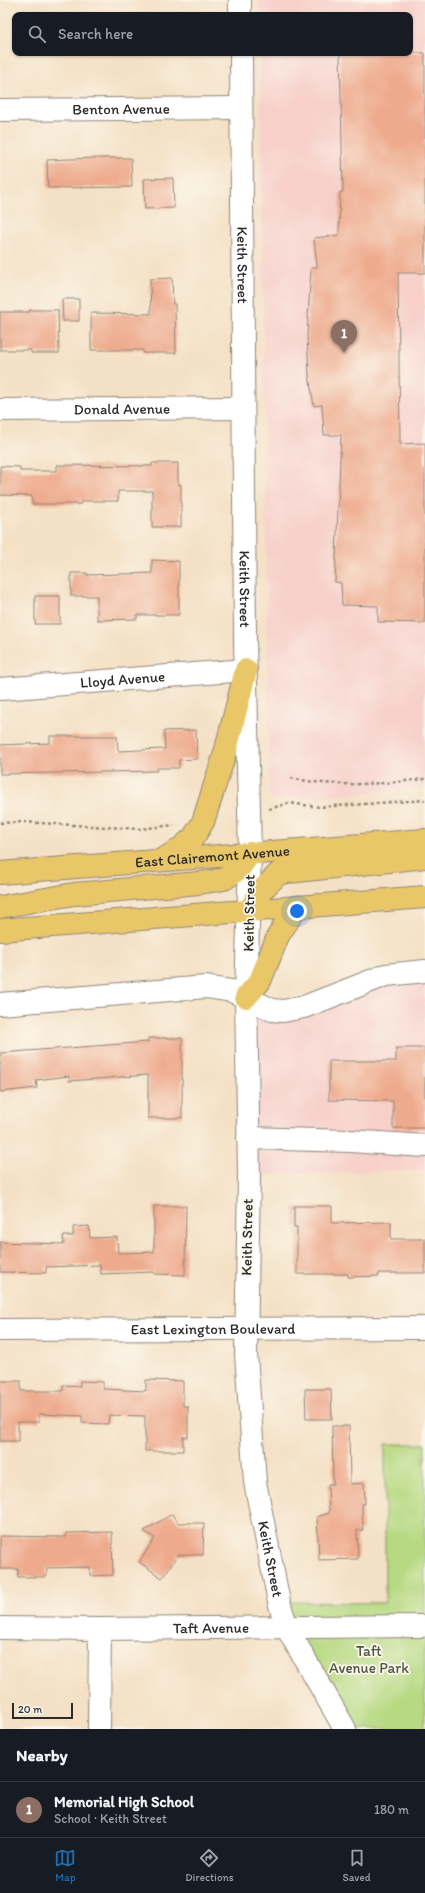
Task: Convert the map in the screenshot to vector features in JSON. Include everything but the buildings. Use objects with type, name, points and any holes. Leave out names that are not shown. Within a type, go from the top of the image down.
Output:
[{"type":"main road","points":[[161,861],[180,849],[193,838],[203,822],[225,753],[246,670]]},
{"type":"main road","name":"East Clairemont Avenue","points":[[0,873],[425,840]]},
{"type":"main road","points":[[0,907],[74,894],[199,883],[224,879],[239,869],[250,853]]},
{"type":"main road","points":[[249,911],[260,892],[279,873],[425,858]]},
{"type":"main road","points":[[0,930],[425,897]]},
{"type":"main road","points":[[246,997],[260,981],[278,936],[296,908]]},
{"type":"street","points":[[240,0],[240,12]]},
{"type":"street","name":"Keith Street","points":[[241,56],[243,408],[250,853],[246,997],[248,1138],[246,1328],[255,1482],[278,1602],[287,1628],[345,1729]]},
{"type":"street","name":"Benton Avenue","points":[[0,110],[241,108]]},
{"type":"street","name":"Donald Avenue","points":[[0,410],[243,408]]},
{"type":"street","name":"Lloyd Avenue","points":[[0,689],[246,670]]},
{"type":"street","points":[[0,1004],[206,987],[232,991],[272,1010],[283,1012],[293,1010],[373,979],[398,973],[425,971]]},
{"type":"street","points":[[248,1138],[350,1141],[425,1146]]},
{"type":"street","name":"East Lexington Boulevard","points":[[0,1330],[425,1328]]},
{"type":"street","name":"Taft Avenue","points":[[0,1628],[100,1629],[422,1626]]},
{"type":"street","points":[[99,1729],[100,1629]]},
{"type":"path","points":[[291,778],[310,783],[357,786],[425,780]]},
{"type":"shaded area","points":[[259,0],[425,0],[425,787],[272,800],[269,794],[260,56],[413,56],[413,12],[259,12]]},
{"type":"shaded area","points":[[425,971],[425,1170],[249,1175],[246,997],[272,1010]]},
{"type":"green space","name":"Taft Avenue Park","points":[[385,1444],[425,1444],[425,1729],[345,1729],[279,1602],[385,1603]]},
{"type":"place","name":"Memorial High School","points":[[344,353]]}]
